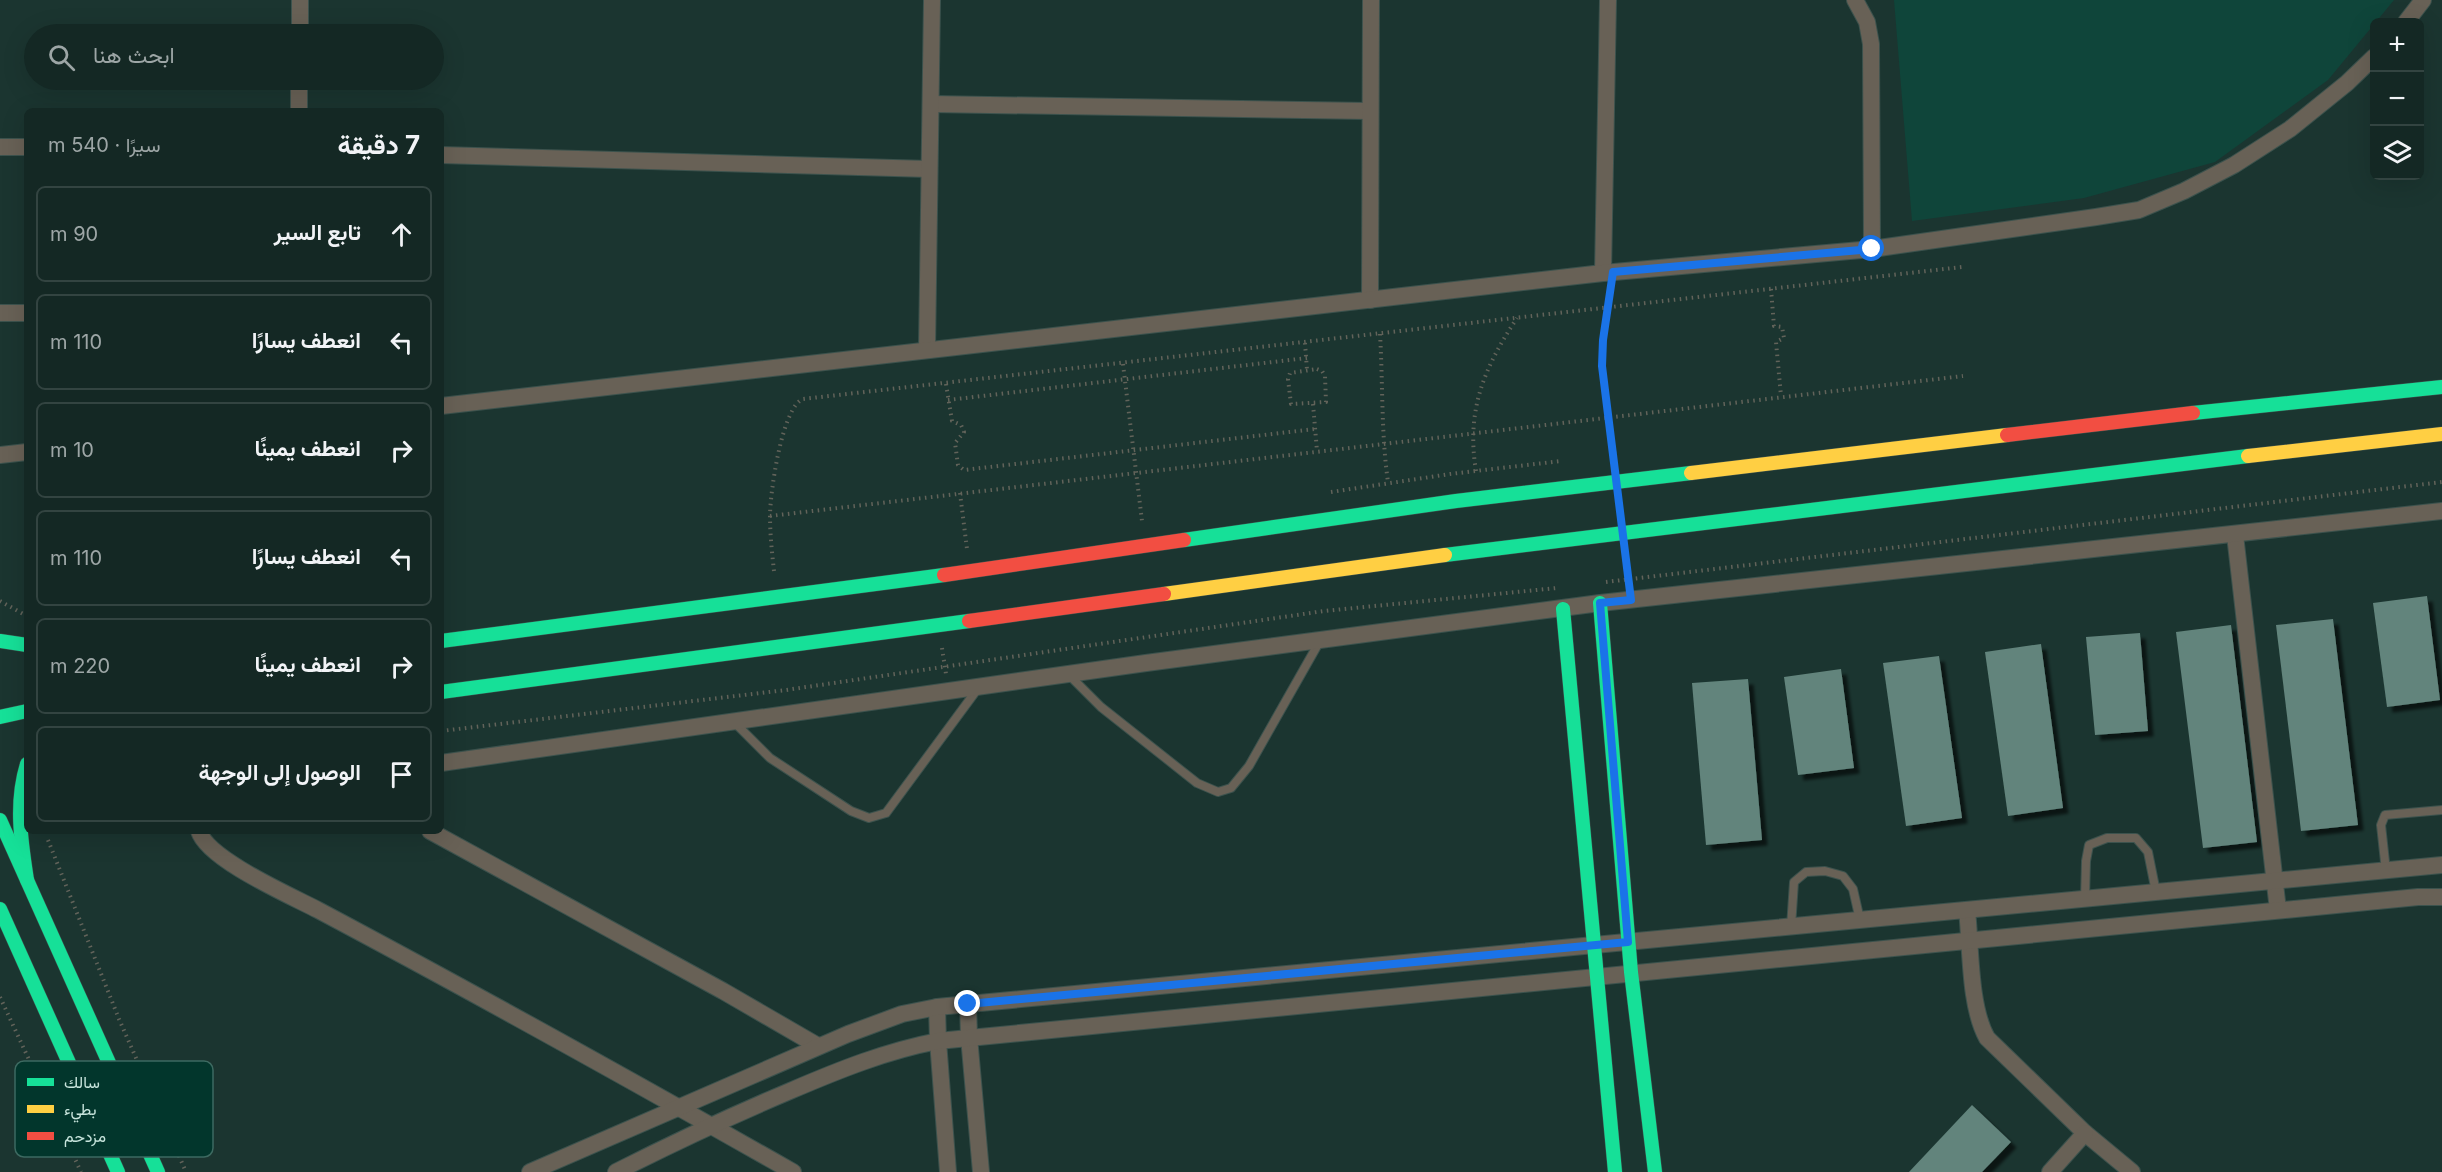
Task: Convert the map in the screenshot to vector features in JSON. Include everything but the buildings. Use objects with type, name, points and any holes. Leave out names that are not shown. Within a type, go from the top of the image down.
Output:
[{"type":"main road","points":[[444,641],[963,572],[1456,501],[2277,403],[2442,387]]},
{"type":"main road","points":[[444,692],[1623,532],[2080,475],[2442,434]]},
{"type":"main road","points":[[1600,603],[1628,942],[1655,1172]]},
{"type":"main road","points":[[1563,609],[1616,1172]]},
{"type":"main road","points":[[0,641],[24,645]]},
{"type":"main road","points":[[0,717],[24,712]]},
{"type":"main road","points":[[24,772],[19,807],[27,880]]},
{"type":"main road","points":[[0,820],[108,1061]]},
{"type":"main road","points":[[0,909],[68,1061]]},
{"type":"main road","points":[[111,1157],[118,1172]]},
{"type":"main road","points":[[151,1157],[158,1172]]},
{"type":"street","points":[[300,0],[300,24]]},
{"type":"street","points":[[927,350],[932,0]]},
{"type":"street","points":[[1370,300],[1371,0]]},
{"type":"street","points":[[1608,0],[1608,272]]},
{"type":"street","points":[[1855,0],[1867,22],[1871,44],[1872,249]]},
{"type":"street","points":[[2409,18],[2423,0]]},
{"type":"street","points":[[444,406],[1608,272],[1872,249],[2139,210],[2184,191],[2234,165],[2290,129],[2347,83],[2370,61]]},
{"type":"street","points":[[298,108],[299,90]]},
{"type":"street","points":[[931,104],[1370,111]]},
{"type":"street","points":[[0,147],[24,147]]},
{"type":"street","points":[[444,155],[929,169]]},
{"type":"street","points":[[0,313],[24,313]]},
{"type":"street","points":[[0,455],[24,452]]},
{"type":"street","points":[[444,763],[979,686],[1600,603],[2442,512]]},
{"type":"street","points":[[2235,535],[2278,910]]},
{"type":"street","points":[[200,834],[206,845],[217,854],[260,880],[368,937],[793,1172]]},
{"type":"street","points":[[435,834],[723,991],[818,1046]]},
{"type":"street","points":[[530,1172],[818,1046],[883,1020],[937,1007],[2442,865]]},
{"type":"street","points":[[2386,871],[2390,900]]},
{"type":"street","points":[[615,1172],[710,1125],[860,1062],[905,1047],[938,1041],[1597,975],[2278,910],[2442,897]]},
{"type":"street","points":[[1967,910],[1975,1005],[1983,1031],[2002,1053],[2085,1133],[2132,1172]]},
{"type":"street","points":[[968,1004],[981,1172]]},
{"type":"street","points":[[937,1007],[948,1172]]},
{"type":"street","points":[[2050,1172],[2085,1133]]},
{"type":"lane","points":[[1068,674],[1101,707],[1197,783],[1218,792],[1231,788],[1249,766],[1321,639]]},
{"type":"lane","points":[[733,721],[770,758],[851,811],[869,818],[886,813],[979,686]]},
{"type":"lane","points":[[2386,871],[2381,825],[2385,815],[2442,810]]},
{"type":"lane","points":[[2085,899],[2086,861],[2089,845],[2107,838],[2136,837],[2148,852],[2156,892]]},
{"type":"lane","points":[[1791,927],[1794,882],[1806,872],[1825,871],[1843,876],[1853,890],[1860,920]]},
{"type":"path","points":[[774,571],[770,516],[778,453],[795,404],[803,399],[1962,267]]},
{"type":"path","points":[[1608,272],[1608,307],[1602,366],[1617,482]]},
{"type":"path","points":[[1771,289],[1774,326],[1782,327],[1784,331],[1784,338],[1776,342],[1781,396]]},
{"type":"path","points":[[1476,471],[1473,432],[1475,408],[1491,360],[1518,318]]},
{"type":"path","points":[[1380,334],[1383,443],[1388,482]]},
{"type":"path","points":[[1305,343],[1307,370]]},
{"type":"path","points":[[948,400],[1306,358]]},
{"type":"path","points":[[1123,364],[1142,523]]},
{"type":"path","points":[[1320,369],[1325,376],[1327,400],[1325,403],[1293,406],[1289,374],[1292,371],[1307,370],[1320,369]]},
{"type":"path","points":[[770,516],[1963,376]]},
{"type":"path","points":[[946,384],[952,421],[961,425],[964,432],[955,443],[958,465],[961,470],[1315,429]]},
{"type":"path","points":[[1313,404],[1317,451]]},
{"type":"path","points":[[1623,532],[1631,600]]},
{"type":"path","points":[[0,601],[24,614]]},
{"type":"path","points":[[45,834],[137,1061]]},
{"type":"path","points":[[0,997],[30,1061]]},
{"type":"path","points":[[74,1157],[81,1172]]},
{"type":"path","points":[[179,1157],[186,1172]]},
{"type":"shaded area","points":[[1894,0],[2394,0],[2379,18],[2370,18],[2370,29],[2328,80],[2215,162],[2084,198],[1912,221]]},
{"type":"traffic: fast","points":[[2193,413],[2442,387]]},
{"type":"traffic: fast","points":[[1445,555],[2248,456]]},
{"type":"traffic: fast","points":[[1184,540],[1456,501],[1691,473]]},
{"type":"traffic: fast","points":[[444,641],[944,575]]},
{"type":"traffic: fast","points":[[1600,603],[1631,972],[1655,1172]]},
{"type":"traffic: fast","points":[[1563,609],[1615,1172]]},
{"type":"traffic: fast","points":[[444,692],[969,621]]},
{"type":"traffic: fast","points":[[0,641],[24,645]]},
{"type":"traffic: fast","points":[[0,717],[24,712]]},
{"type":"traffic: fast","points":[[24,775],[20,808],[27,880]]},
{"type":"traffic: fast","points":[[0,820],[108,1061]]},
{"type":"traffic: fast","points":[[0,909],[68,1061]]},
{"type":"traffic: fast","points":[[111,1157],[118,1172]]},
{"type":"traffic: fast","points":[[151,1157],[158,1172]]},
{"type":"traffic: slow","points":[[2248,456],[2442,434]]},
{"type":"traffic: slow","points":[[1691,473],[2007,435]]},
{"type":"traffic: slow","points":[[1164,594],[1445,555]]},
{"type":"traffic: jam","points":[[2007,435],[2193,413]]},
{"type":"traffic: jam","points":[[944,575],[1184,540]]},
{"type":"traffic: jam","points":[[969,621],[1164,594]]},
{"type":"route","points":[[968,1004],[1628,942],[1600,603],[1631,600],[1602,366],[1603,340],[1613,272],[1872,249]]}]
